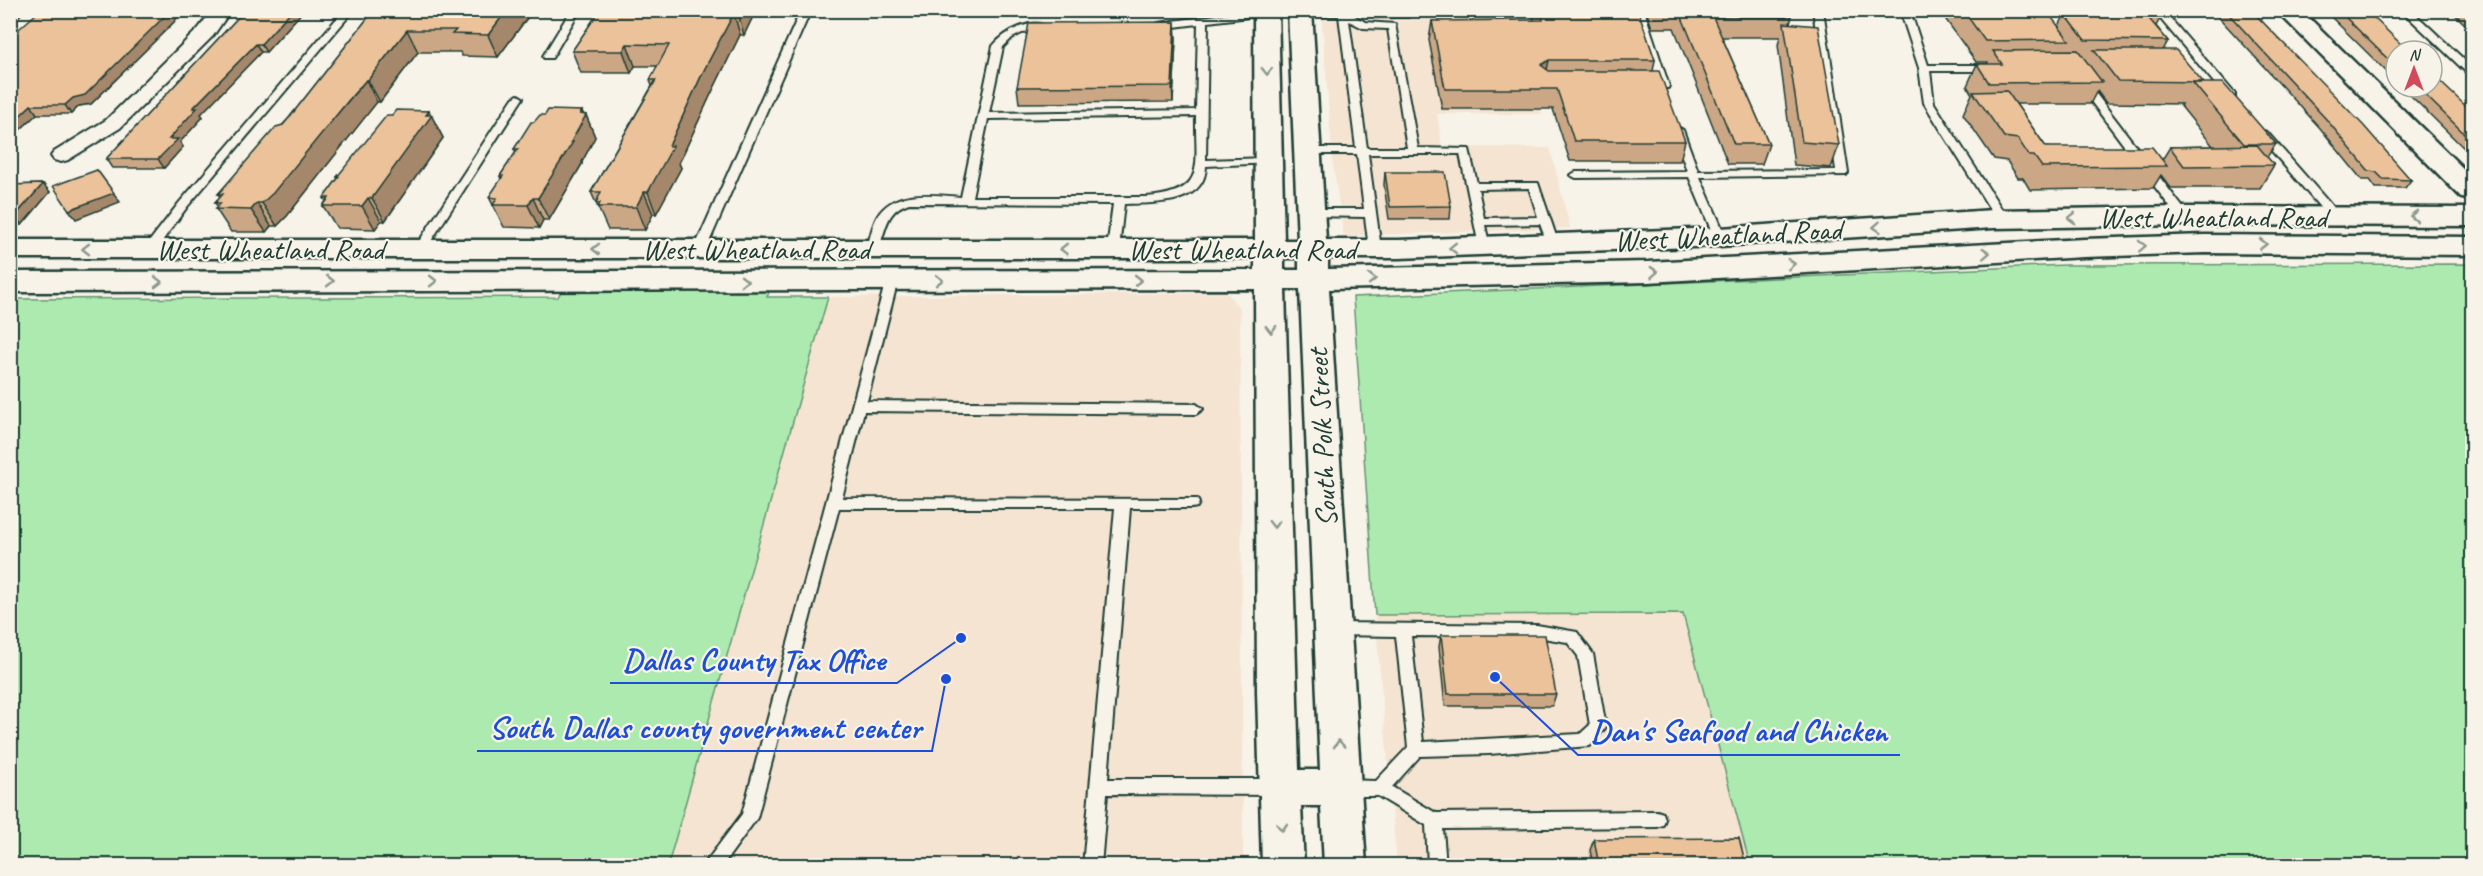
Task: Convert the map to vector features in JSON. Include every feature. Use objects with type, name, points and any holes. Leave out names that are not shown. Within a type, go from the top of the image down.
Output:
[{"type":"main road","points":[[2287,10],[2472,192]]},
{"type":"main road","points":[[1266,11],[1300,11]]},
{"type":"main road","name":"South Polk Street","points":[[1266,11],[1276,692],[1283,866]]},
{"type":"main road","name":"South Polk Street","points":[[1300,11],[1345,866]]},
{"type":"main road","name":"West Wheatland Road","points":[[1312,264],[1375,249],[1482,235],[1549,233],[1720,237],[2002,219],[2183,216],[2472,217]]},
{"type":"main road","points":[[2183,216],[2205,244]]},
{"type":"main road","points":[[1720,237],[1732,268]]},
{"type":"main road","name":"West Wheatland Road","points":[[10,282],[892,280],[1270,264],[1596,274],[2084,248],[2205,244],[2472,246]]},
{"type":"main road","name":"West Wheatland Road","points":[[10,249],[1113,249],[1270,264]]},
{"type":"main road","points":[[99,282],[138,249]]},
{"type":"main road","points":[[375,281],[407,249]]},
{"type":"main road","points":[[686,281],[700,249]]},
{"type":"main road","points":[[1280,788],[1341,788]]},
{"type":"street","points":[[10,14],[14,10]]},
{"type":"street","points":[[61,156],[113,124],[206,32],[222,10]]},
{"type":"lane","points":[[138,249],[183,205],[350,10]]},
{"type":"lane","points":[[548,56],[576,10]]},
{"type":"lane","points":[[700,249],[806,10]]},
{"type":"lane","points":[[1640,10],[1667,96]]},
{"type":"lane","points":[[1576,175],[1842,173],[1818,10]]},
{"type":"lane","points":[[1905,10],[1924,68],[1929,103],[2002,219]]},
{"type":"lane","points":[[2157,10],[2241,109]]},
{"type":"lane","points":[[2404,10],[2472,72]]},
{"type":"lane","points":[[1149,26],[1203,21],[1266,11]]},
{"type":"lane","points":[[1300,11],[1343,13],[1363,25],[1392,26],[1413,151]]},
{"type":"lane","points":[[1343,13],[1375,249]]},
{"type":"lane","points":[[873,249],[882,218],[889,207],[907,200],[1172,198],[1193,189],[1200,177],[1201,163],[1203,21]]},
{"type":"lane","points":[[966,201],[998,46],[1007,34],[1024,28],[1059,28]]},
{"type":"lane","points":[[1924,68],[2003,68]]},
{"type":"lane","points":[[2078,77],[2183,216]]},
{"type":"lane","points":[[1652,85],[1664,85]]},
{"type":"lane","points":[[407,249],[518,98]]},
{"type":"lane","points":[[982,116],[1202,113]]},
{"type":"lane","points":[[1675,118],[1693,174],[1720,237]]},
{"type":"lane","points":[[2257,127],[2334,216]]},
{"type":"lane","points":[[1307,151],[1465,151],[1482,235]]},
{"type":"lane","points":[[1201,163],[1268,161]]},
{"type":"lane","points":[[1472,186],[1534,185],[1549,233]]},
{"type":"lane","points":[[1113,249],[1119,200]]},
{"type":"lane","points":[[1310,213],[1370,213]]},
{"type":"lane","points":[[711,866],[749,818],[892,280]]},
{"type":"lane","points":[[860,406],[1196,409]]},
{"type":"lane","points":[[834,503],[1192,503]]},
{"type":"lane","points":[[1092,866],[1123,503]]},
{"type":"lane","points":[[1332,629],[1537,631],[1572,636],[1585,654],[1598,727],[1584,741],[1416,749],[1380,789]]},
{"type":"lane","points":[[1403,630],[1416,749]]},
{"type":"lane","points":[[1098,786],[1280,788]]},
{"type":"lane","points":[[1341,788],[1380,789],[1434,821],[1657,819]]},
{"type":"lane","points":[[1434,821],[1437,866]]},
{"type":"shaded area","points":[[1419,17],[1518,18],[1542,114],[1437,114],[1442,147],[1550,148],[1570,228],[1344,236],[1333,164],[1322,20],[1419,20]]},
{"type":"shaded area","points":[[1227,293],[1240,309],[1243,865],[668,866],[828,297]]},
{"type":"shaded area","points":[[1683,614],[1750,865],[1397,865],[1375,615]]},
{"type":"green space","points":[[2472,264],[2472,865],[1750,865],[1683,614],[1375,615],[1353,297],[2066,265]]},
{"type":"green space","points":[[774,280],[767,297],[828,297],[668,865],[11,865],[10,299],[558,297],[566,282]]},
{"type":"building","points":[[44,10],[171,10],[85,95],[73,98],[65,105],[31,105],[10,125],[10,37],[37,13],[43,13]]},
{"type":"building","points":[[245,10],[292,10],[261,44],[256,44],[193,108],[197,108],[169,139],[178,139],[158,159],[106,159]]},
{"type":"building","points":[[374,10],[507,10],[488,35],[452,34],[456,30],[407,30],[273,193],[262,203],[257,203],[251,210],[216,209],[221,203],[215,203],[223,194],[218,194],[276,127],[283,125],[289,118]]},
{"type":"building","points":[[600,10],[739,10],[738,13],[734,13],[703,72],[669,146],[673,146],[648,192],[644,192],[636,207],[598,207],[600,203],[596,203],[601,192],[591,192],[656,80],[650,80],[669,45],[627,44],[623,51],[572,51]]},
{"type":"building","points":[[1540,10],[1638,10],[1655,60],[1549,60],[1541,65],[1549,71],[1659,71],[1685,141],[1574,141],[1557,89],[1445,89],[1432,21],[1543,20]]},
{"type":"building","points":[[1679,10],[1788,10],[1792,17],[1713,17],[1769,144],[1734,144]]},
{"type":"building","points":[[1963,10],[2037,10],[2040,14],[2049,14],[2069,40],[1985,41]]},
{"type":"building","points":[[2132,10],[2162,10],[2164,12],[2134,13]]},
{"type":"building","points":[[2225,10],[2251,10],[2363,125],[2411,180],[2383,179],[2376,172],[2369,171],[2326,119]]},
{"type":"building","points":[[2338,10],[2366,10],[2396,39],[2384,39],[2384,55]]},
{"type":"building","points":[[2465,10],[2472,10],[2472,17]]},
{"type":"building","points":[[2065,14],[2145,14],[2168,41],[2085,40]]},
{"type":"building","points":[[1175,22],[1172,86],[1017,87],[1029,23]]},
{"type":"building","points":[[1784,23],[1818,26],[1839,145],[1802,142]]},
{"type":"building","points":[[2078,50],[2102,82],[1989,83],[1977,64],[2002,64],[1993,51]]},
{"type":"building","points":[[2094,50],[2176,50],[2203,82],[2118,81]]},
{"type":"building","points":[[2193,83],[2223,83],[2276,144],[2244,144]]},
{"type":"building","points":[[2444,85],[2472,112],[2472,141],[2429,99],[2444,99]]},
{"type":"building","points":[[2007,91],[2046,147],[2152,147],[2167,166],[2042,167],[2034,156],[2029,156],[2018,139],[2004,137],[1973,92]]},
{"type":"building","points":[[396,110],[429,111],[426,115],[432,115],[372,198],[368,198],[362,206],[323,206],[329,198],[324,198],[339,177],[337,177],[387,115],[392,115]]},
{"type":"building","points":[[548,110],[582,111],[580,114],[586,115],[571,142],[573,142],[538,198],[533,198],[528,205],[493,205],[497,198],[489,197],[518,149],[514,149],[531,122],[534,122],[540,115],[545,115]]},
{"type":"building","points":[[2257,145],[2274,165],[2184,166],[2170,147]]},
{"type":"building","points":[[97,170],[114,193],[69,210],[53,186]]},
{"type":"building","points":[[1385,172],[1445,172],[1451,206],[1390,207]]},
{"type":"building","points":[[43,184],[15,216],[10,217],[10,185]]},
{"type":"building","points":[[1441,635],[1545,635],[1556,694],[1448,694]]},
{"type":"building","points":[[1739,838],[1746,866],[1599,866],[1594,839]]},
{"type":"place","name":"Dallas County Tax Office","points":[[961,638]]},
{"type":"place","name":"Dan's Seafood and Chicken","points":[[1495,677]]},
{"type":"place","name":"South Dallas county government center","points":[[946,679]]}]
